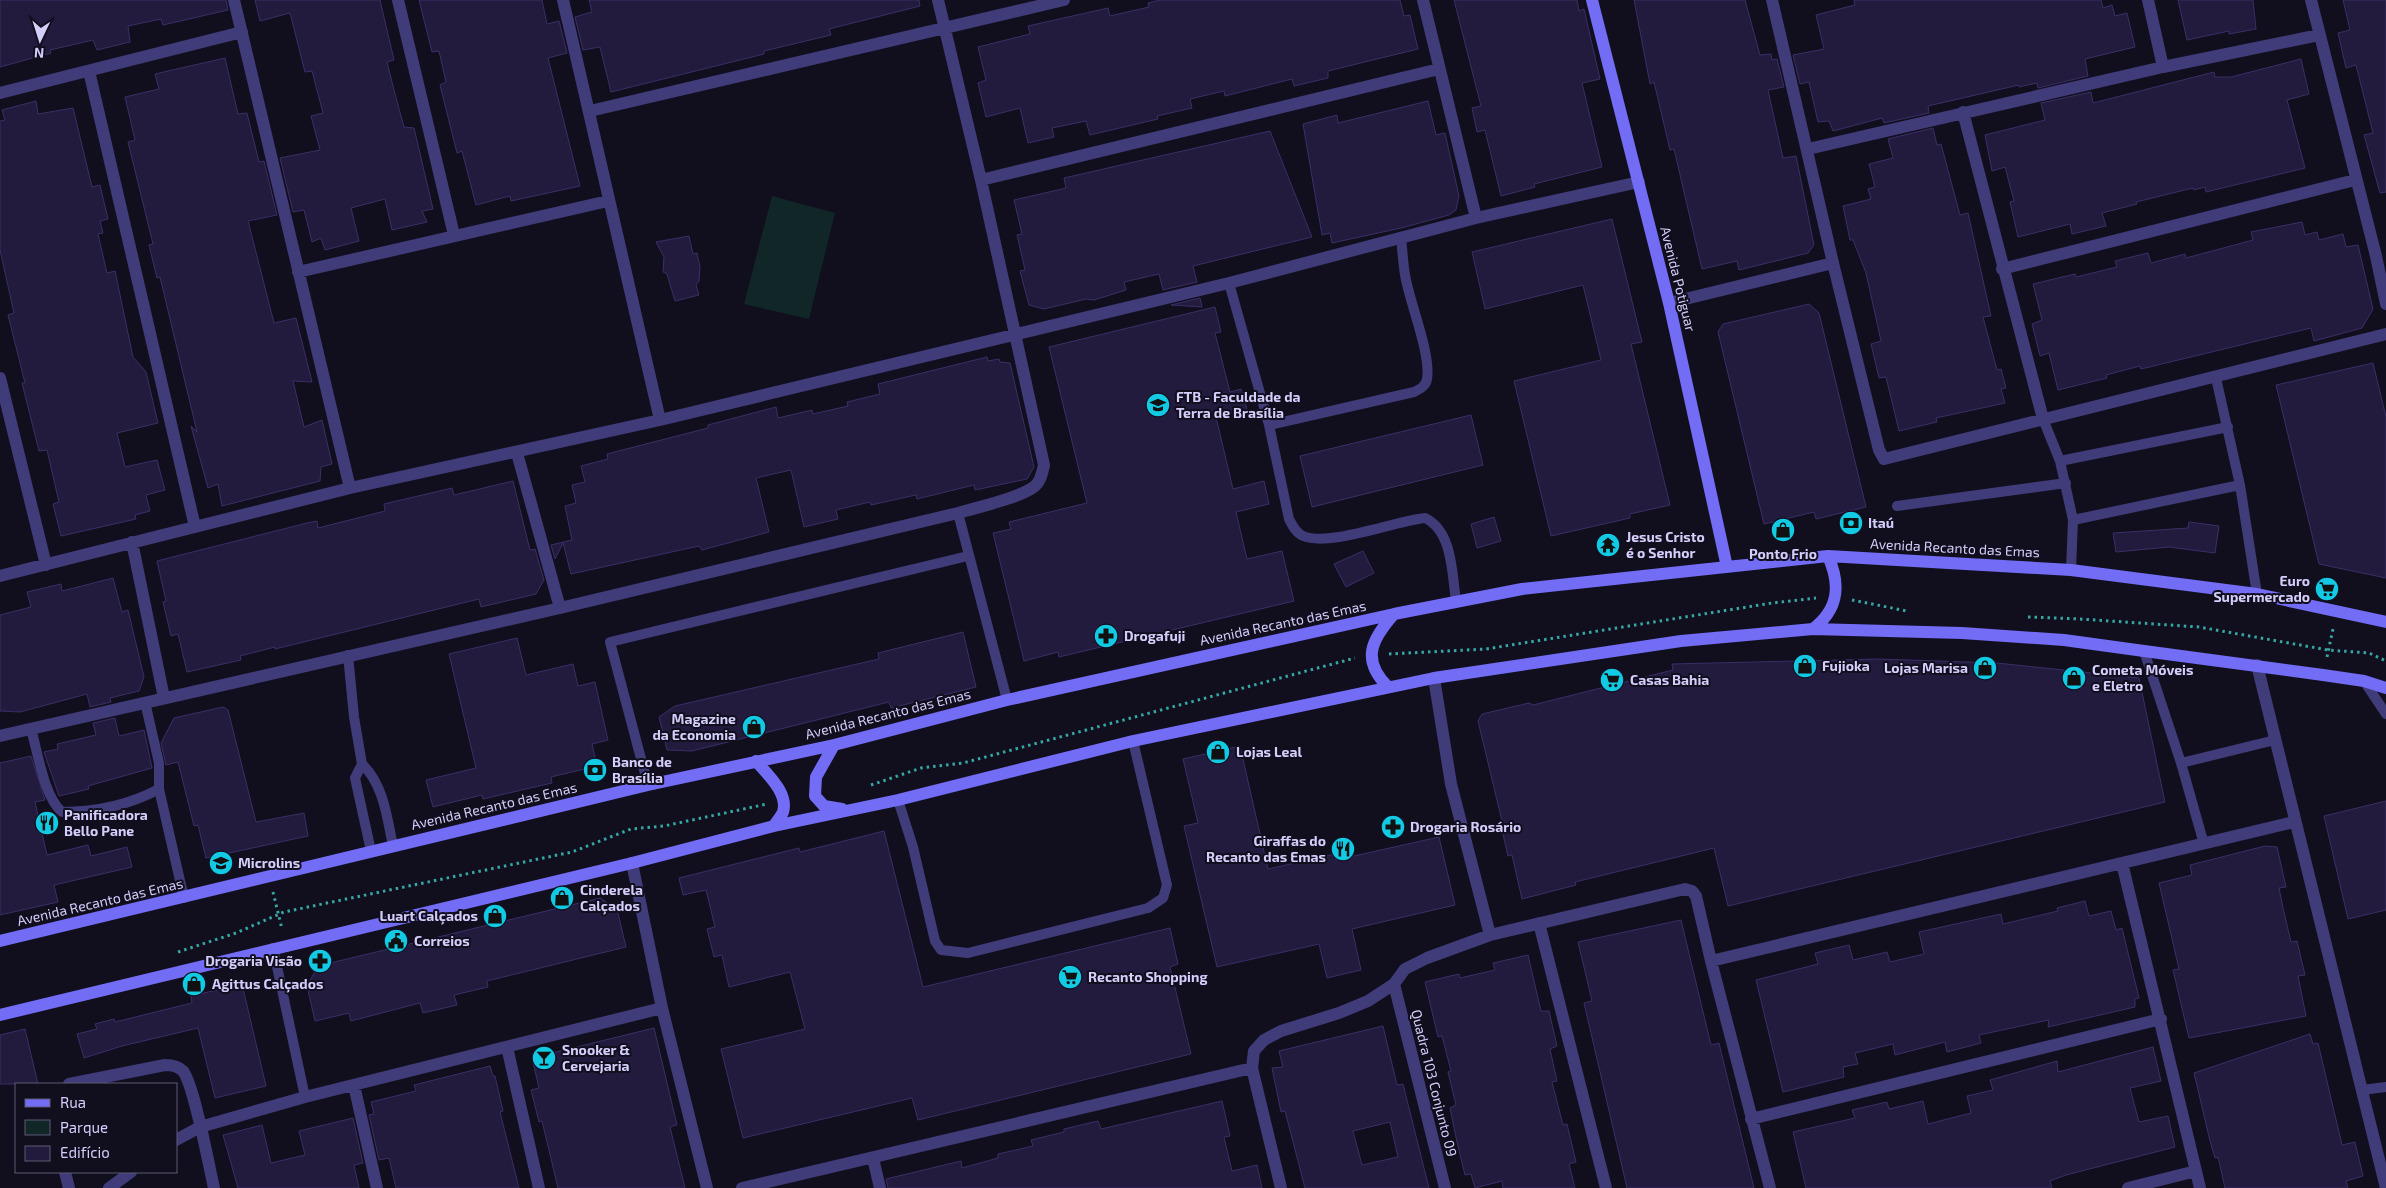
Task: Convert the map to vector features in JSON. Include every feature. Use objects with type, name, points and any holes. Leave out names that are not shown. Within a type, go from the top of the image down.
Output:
[{"type":"main road","name":"Avenida Potiguar","points":[[1592,0],[1669,303],[1727,567]]},
{"type":"main road","name":"Avenida Recanto das Emas","points":[[0,941],[648,785],[756,760],[834,745],[1007,700],[1394,614],[1522,589],[1828,556],[2071,570],[2258,594],[2386,622]]},
{"type":"main road","points":[[1813,629],[1831,611],[1835,596],[1837,584],[1835,571],[1828,556]]},
{"type":"main road","points":[[1388,687],[1377,676],[1372,666],[1371,655],[1375,638],[1394,614]]},
{"type":"main road","points":[[0,1015],[632,863],[774,826],[898,800],[1133,741],[1434,678],[1681,641],[1813,629],[1962,633],[2064,640],[2257,665],[2364,681],[2386,688]]},
{"type":"main road","points":[[834,745],[816,777],[815,796],[824,806],[850,811]]},
{"type":"main road","points":[[756,760],[777,786],[783,801],[783,813],[774,826]]},
{"type":"street","points":[[234,0],[350,488]]},
{"type":"street","points":[[398,0],[454,235]]},
{"type":"street","points":[[563,0],[660,420]]},
{"type":"street","points":[[0,736],[560,608],[958,513],[1022,493],[1036,486],[1042,477],[1044,465],[981,180],[938,0]]},
{"type":"street","points":[[590,111],[1064,0]]},
{"type":"street","points":[[1423,0],[1476,218]]},
{"type":"street","points":[[1772,0],[1833,263],[1879,450],[1884,459],[2216,378],[2386,334]]},
{"type":"street","points":[[2148,0],[2163,67]]},
{"type":"street","points":[[2311,0],[2355,180],[2381,254],[2386,304]]},
{"type":"street","points":[[0,93],[242,32]]},
{"type":"street","points":[[1808,149],[2163,67],[2319,36]]},
{"type":"street","points":[[981,180],[1439,69]]},
{"type":"street","points":[[89,71],[194,527]]},
{"type":"street","points":[[1963,112],[2002,269],[2043,419]]},
{"type":"street","points":[[2002,269],[2355,180]]},
{"type":"street","points":[[0,576],[350,488],[660,420],[1229,283],[1476,218],[1638,182]]},
{"type":"street","points":[[298,272],[608,201]]},
{"type":"street","points":[[1669,303],[1833,263]]},
{"type":"street","points":[[0,378],[46,565]]},
{"type":"street","points":[[517,452],[560,608]]},
{"type":"street","points":[[132,542],[164,698]]},
{"type":"street","points":[[2257,665],[2294,822],[2386,1188]]},
{"type":"street","points":[[1434,678],[1452,784],[1490,935]]},
{"type":"street","points":[[1711,961],[2294,822]]},
{"type":"street","points":[[632,863],[662,1008],[707,1188]]},
{"type":"street","points":[[2122,863],[2161,1019],[2200,1188]]},
{"type":"street","points":[[1281,1188],[1252,1068],[1254,1051],[1264,1040],[1281,1031],[1339,1013],[1368,1001],[1394,984],[1406,968],[1427,958],[1490,935],[1685,889],[1696,896],[1770,1188]]},
{"type":"street","points":[[1538,923],[1606,1188]]},
{"type":"street","name":"Quadra 103 Conjunto 09","points":[[1394,984],[1445,1188]]},
{"type":"street","points":[[178,1139],[200,1127],[305,1097],[662,1008]]},
{"type":"street","points":[[1751,1119],[2161,1019]]},
{"type":"street","points":[[507,1047],[539,1188]]},
{"type":"street","points":[[74,1083],[155,1066],[175,1066],[182,1070],[187,1079],[214,1188]]},
{"type":"street","points":[[742,1188],[1252,1068]]},
{"type":"street","points":[[354,1085],[377,1188]]},
{"type":"street","points":[[873,1158],[880,1188]]},
{"type":"street","points":[[2128,1188],[2196,1171]]},
{"type":"street","points":[[65,1173],[69,1188]]},
{"type":"street","points":[[108,1188],[130,1173]]},
{"type":"lane","points":[[1269,425],[1414,392],[1424,385],[1427,380],[1427,370],[1421,334],[1406,283],[1401,238]]},
{"type":"lane","points":[[1229,283],[1269,425],[1289,518],[1295,530],[1303,536],[1325,538],[1413,519],[1425,518],[1430,520],[1442,532],[1448,550],[1456,601]]},
{"type":"lane","points":[[2216,378],[2240,485],[2258,594]]},
{"type":"lane","points":[[2043,419],[2060,461],[2073,520],[2071,570]]},
{"type":"lane","points":[[2060,461],[2228,427]]},
{"type":"lane","points":[[1897,506],[2066,483]]},
{"type":"lane","points":[[2073,520],[2240,485]]},
{"type":"lane","points":[[958,513],[1007,700]]},
{"type":"lane","points":[[648,785],[610,642],[968,556]]},
{"type":"lane","points":[[2144,651],[2181,763],[2204,844]]},
{"type":"lane","points":[[348,655],[354,717],[362,764],[372,774],[384,801],[393,846]]},
{"type":"lane","points":[[2364,681],[2386,714]]},
{"type":"lane","points":[[145,702],[159,763],[159,789],[184,898]]},
{"type":"lane","points":[[31,729],[49,794],[54,806],[62,812],[79,812],[128,803],[159,789]]},
{"type":"lane","points":[[2181,763],[2275,740]]},
{"type":"lane","points":[[898,800],[913,847],[935,941],[941,950],[968,953],[1138,910],[1158,903],[1164,898],[1167,885],[1133,741]]},
{"type":"lane","points":[[362,764],[355,778],[371,851]]},
{"type":"lane","points":[[273,948],[305,1097]]},
{"type":"lane","points":[[2362,1090],[2386,1087]]},
{"type":"path","points":[[2323,675],[2336,611]]},
{"type":"path","points":[[269,877],[286,945]]},
{"type":"green space","points":[[772,196],[835,213],[809,319],[744,304]]},
{"type":"building","points":[[0,0],[226,0],[228,10],[163,25],[161,19],[128,26],[130,42],[97,50],[93,40],[50,50],[51,53],[0,67]]},
{"type":"building","points":[[255,0],[380,0],[394,60],[387,62],[395,94],[404,127],[414,128],[433,209],[422,211],[427,222],[392,230],[385,199],[351,208],[359,241],[325,250],[321,238],[312,242],[304,210],[293,212],[280,158],[320,150],[311,116],[323,113],[312,71],[305,72],[290,13],[260,21]]},
{"type":"building","points":[[419,0],[542,0],[547,24],[559,21],[567,53],[548,58],[580,186],[511,201],[510,196],[476,205],[462,151],[457,153],[440,85],[446,82],[439,51],[432,52]]},
{"type":"building","points":[[589,0],[919,0],[920,6],[829,29],[831,35],[764,51],[764,54],[611,92],[600,47],[583,50],[575,17],[592,12]]},
{"type":"building","points":[[1160,0],[1400,0],[1404,16],[1410,15],[1418,49],[1328,71],[1328,78],[1294,86],[1292,79],[1225,96],[1224,91],[1190,99],[1192,108],[1157,116],[1158,119],[1090,135],[1086,121],[1052,128],[1054,137],[1028,143],[1020,108],[986,117],[978,83],[986,80],[978,47],[1030,34],[1028,26],[1108,8],[1110,16],[1149,7],[1148,3]]},
{"type":"building","points":[[1454,0],[1577,0],[1579,11],[1584,9],[1600,79],[1582,83],[1602,167],[1534,184],[1535,187],[1501,196],[1485,130],[1477,132],[1472,108],[1481,106]]},
{"type":"building","points":[[1634,0],[1745,0],[1760,55],[1771,54],[1772,60],[1777,59],[1784,87],[1768,90],[1783,158],[1796,156],[1814,245],[1808,253],[1739,270],[1737,261],[1702,269],[1674,149],[1670,150],[1654,82],[1650,84]]},
{"type":"building","points":[[1854,0],[2101,0],[2103,8],[2112,5],[2115,16],[2127,13],[2135,47],[2085,59],[2088,76],[2038,88],[2037,83],[2019,87],[2019,85],[1928,106],[1929,113],[1884,123],[1882,118],[1833,131],[1829,121],[1818,122],[1809,82],[1800,84],[1793,55],[1824,49],[1816,15],[1855,5]]},
{"type":"building","points":[[2178,0],[2253,0],[2256,29],[2229,34],[2229,31],[2187,40]]},
{"type":"building","points":[[2343,0],[2386,0],[2386,192],[2380,193],[2364,135],[2373,133],[2356,65],[2346,68],[2338,33],[2350,30]]},
{"type":"building","points":[[225,58],[238,114],[247,113],[259,162],[264,161],[277,215],[248,221],[274,323],[296,318],[312,382],[293,381],[304,427],[322,420],[332,464],[321,467],[320,481],[222,506],[218,484],[208,488],[191,426],[197,432],[160,277],[157,278],[149,245],[153,244],[128,142],[135,140],[125,97],[159,89],[155,74]]},
{"type":"building","points":[[2301,59],[2309,94],[2287,100],[2305,168],[2206,192],[2205,187],[2194,190],[2193,188],[2136,202],[2137,204],[2102,213],[2106,226],[2072,234],[2070,224],[2018,237],[2010,202],[2014,201],[2005,167],[1992,171],[1985,135],[2045,120],[2041,103],[2091,92],[2093,103],[2214,72],[2215,77],[2231,77]]},
{"type":"building","points":[[36,101],[38,114],[73,108],[92,187],[100,185],[108,219],[100,221],[103,233],[98,234],[107,273],[115,271],[133,357],[146,372],[158,423],[117,433],[125,467],[157,460],[165,490],[146,495],[150,511],[135,515],[136,519],[61,536],[53,504],[59,502],[47,450],[39,451],[22,383],[25,383],[8,315],[14,313],[0,250],[0,121],[5,120],[2,110]]},
{"type":"building","points":[[1428,101],[1436,135],[1445,133],[1459,196],[1456,210],[1449,215],[1401,228],[1332,243],[1330,233],[1322,235],[1303,124],[1337,115],[1338,123]]},
{"type":"building","points":[[1933,128],[1937,145],[1941,144],[1960,215],[1968,213],[1991,316],[1983,317],[1997,370],[2001,369],[2006,388],[2001,389],[2005,403],[1936,418],[1937,422],[1899,431],[1886,377],[1879,378],[1871,344],[1881,341],[1866,273],[1853,240],[1850,240],[1843,206],[1871,199],[1868,189],[1875,187],[1869,164],[1893,158],[1888,139]]},
{"type":"building","points":[[1270,131],[1312,237],[1193,266],[1197,282],[1163,290],[1159,274],[1124,282],[1126,290],[1094,300],[1086,299],[1044,309],[1029,305],[1020,271],[1025,270],[1017,235],[1022,234],[1014,200],[1066,188],[1064,178]]},
{"type":"building","points":[[1612,219],[1642,342],[1631,344],[1670,505],[1630,514],[1630,518],[1551,536],[1514,381],[1601,360],[1583,285],[1485,309],[1472,252]]},
{"type":"building","points":[[2302,222],[2305,235],[2317,232],[2319,240],[2343,234],[2346,247],[2358,245],[2373,309],[2362,328],[2314,341],[2311,328],[2141,369],[2140,366],[2106,375],[2107,378],[2058,390],[2049,353],[2040,356],[2032,324],[2042,320],[2033,284],[2075,274],[2076,277],[2117,267],[2115,261],[2148,253],[2151,263],[2185,254],[2186,258],[2253,240],[2251,232]]},
{"type":"building","points":[[689,236],[693,254],[697,253],[700,267],[699,281],[696,285],[699,295],[675,301],[667,274],[663,272],[664,257],[656,242]]},
{"type":"building","points":[[1200,298],[1202,307],[1171,305]]},
{"type":"building","points":[[1809,304],[1819,313],[1866,507],[1816,519],[1814,512],[1764,524],[1718,332],[1723,324]]},
{"type":"building","name":"FTB - Faculdade da Terra de Brasília","points":[[1215,307],[1221,332],[1215,333],[1230,392],[1241,389],[1247,409],[1216,417],[1233,489],[1264,481],[1269,504],[1236,512],[1247,559],[1282,551],[1294,601],[1059,657],[1058,652],[1024,661],[993,533],[1011,529],[1009,522],[1087,503],[1049,347]]},
{"type":"building","points":[[987,357],[988,361],[999,359],[1000,362],[1010,363],[1034,467],[1027,479],[975,490],[974,485],[917,499],[916,495],[871,505],[870,502],[836,510],[838,519],[804,527],[791,470],[756,478],[769,532],[702,550],[699,546],[571,574],[563,543],[555,559],[551,545],[572,540],[565,506],[576,503],[572,485],[585,482],[581,466],[608,459],[607,454],[708,428],[708,425],[776,407],[778,418],[812,410],[813,414],[848,406],[847,402],[880,394],[878,384]]},
{"type":"building","points":[[2373,363],[2386,417],[2386,578],[2319,564],[2276,385]]},
{"type":"building","points":[[1471,415],[1483,465],[1312,507],[1300,456]]},
{"type":"building","points":[[513,481],[530,550],[535,549],[544,580],[536,594],[481,607],[479,599],[275,649],[275,647],[240,656],[241,660],[187,672],[178,634],[171,636],[163,602],[166,601],[157,561],[307,523],[317,521],[318,528],[385,511],[384,504],[452,488],[454,495]]},
{"type":"building","points":[[1494,517],[1501,541],[1477,548],[1471,524]]},
{"type":"building","points":[[2189,522],[2219,526],[2215,553],[2169,547],[2116,552],[2113,533],[2188,528]]},
{"type":"building","points":[[1363,551],[1374,573],[1346,587],[1334,564]]},
{"type":"building","points":[[113,578],[122,612],[128,610],[144,677],[139,691],[110,698],[111,702],[90,707],[87,694],[20,712],[0,711],[0,615],[31,607],[27,592],[61,584],[62,591]]},
{"type":"building","points":[[963,632],[976,687],[891,708],[889,702],[692,751],[667,750],[659,717],[675,706],[879,659],[878,653]]},
{"type":"building","points":[[517,638],[526,675],[573,664],[578,686],[595,682],[608,740],[592,744],[597,766],[551,777],[552,783],[483,799],[482,795],[433,807],[426,780],[476,768],[449,654]]},
{"type":"building","points":[[1878,659],[1997,663],[2139,678],[2165,802],[1728,906],[1714,848],[1575,882],[1576,885],[1522,899],[1512,855],[1508,856],[1500,821],[1502,821],[1478,721],[1482,714],[1529,703],[1533,705],[1673,670],[1672,664]]},
{"type":"building","points":[[223,707],[228,710],[256,822],[304,813],[308,836],[206,858],[198,825],[194,826],[178,762],[166,765],[161,743],[174,718]]},
{"type":"building","points":[[115,718],[119,736],[144,730],[152,768],[88,786],[89,789],[59,796],[44,752],[58,749],[57,744],[96,735],[93,723]]},
{"type":"building","points":[[1240,746],[1268,869],[1335,854],[1336,860],[1439,837],[1455,905],[1352,929],[1361,970],[1327,978],[1319,944],[1217,967],[1184,826],[1198,823],[1183,759]]},
{"type":"building","points":[[31,756],[45,800],[35,802],[47,855],[88,845],[91,856],[127,847],[132,867],[54,885],[58,902],[0,915],[0,763]]},
{"type":"building","points":[[2386,801],[2386,910],[2348,919],[2324,816]]},
{"type":"building","name":"Recanto Shopping","points":[[884,831],[923,987],[1170,928],[1178,964],[1170,967],[1191,1054],[918,1120],[912,1098],[743,1138],[721,1049],[805,1029],[790,972],[729,987],[722,955],[714,957],[707,929],[715,927],[706,890],[683,895],[679,878],[799,848],[800,852]]},
{"type":"building","points":[[2265,846],[2277,847],[2286,887],[2279,888],[2283,908],[2291,942],[2297,941],[2305,975],[2298,976],[2306,1016],[2189,1038],[2173,970],[2179,969],[2159,883],[2192,875],[2190,865]]},
{"type":"building","points":[[600,898],[617,909],[626,947],[487,981],[488,987],[454,995],[457,1005],[423,1013],[420,1003],[351,1021],[349,1013],[315,1021],[307,986],[318,966]]},
{"type":"building","points":[[2085,901],[2089,916],[2111,911],[2116,930],[2122,928],[2139,998],[2135,999],[2135,1007],[2048,1027],[2049,1020],[1979,1035],[1981,1043],[1947,1052],[1945,1042],[1895,1055],[1893,1044],[1855,1053],[1858,1064],[1843,1067],[1844,1077],[1783,1092],[1756,980],[1818,964],[1815,953],[1849,945],[1853,960],[1887,952],[1890,962],[1924,954],[1919,932],[2001,914],[2003,924],[2058,911],[2057,908]]},
{"type":"building","points":[[1681,920],[1711,1045],[1719,1043],[1754,1188],[1627,1188],[1584,1003],[1592,1001],[1578,942]]},
{"type":"building","points":[[1528,955],[1541,1011],[1549,1011],[1557,1046],[1550,1049],[1557,1081],[1552,1082],[1563,1125],[1567,1124],[1576,1162],[1569,1164],[1575,1188],[1503,1188],[1502,1181],[1475,1188],[1471,1174],[1465,1175],[1450,1108],[1456,1105],[1448,1072],[1451,1071],[1442,1036],[1438,1037],[1425,982],[1459,974],[1460,978],[1495,970],[1493,963]]},
{"type":"building","points":[[242,984],[266,1086],[215,1098],[198,1028],[122,1046],[84,1058],[77,1034],[97,1029],[95,1024],[114,1019],[115,1022],[192,1003],[191,996]]},
{"type":"building","points":[[1383,1026],[1397,1085],[1403,1084],[1429,1188],[1305,1188],[1285,1111],[1281,1112],[1272,1068],[1283,1067],[1279,1051]],"holes":[[[1390,1122],[1398,1157],[1362,1165],[1353,1131]]]},
{"type":"building","points":[[654,1028],[677,1125],[670,1127],[685,1188],[558,1188],[542,1121],[539,1122],[531,1090],[539,1088],[532,1058]]},
{"type":"building","points":[[25,1029],[38,1083],[0,1084],[0,1035]]},
{"type":"building","points":[[2310,1034],[2313,1044],[2318,1043],[2342,1145],[2355,1142],[2363,1176],[2346,1181],[2348,1188],[2225,1188],[2218,1157],[2215,1158],[2210,1141],[2194,1073]]},
{"type":"building","points":[[2153,1047],[2161,1081],[2130,1088],[2139,1122],[2168,1116],[2175,1147],[2066,1175],[2050,1181],[2052,1188],[1806,1188],[1793,1132],[1855,1118],[1852,1110],[1887,1102],[1889,1109],[1923,1101],[1928,1124],[1971,1113],[1967,1096],[1993,1090],[1990,1080],[2057,1061],[2058,1072]]},
{"type":"building","points":[[490,1066],[493,1076],[495,1076],[503,1111],[500,1112],[519,1188],[396,1188],[389,1158],[379,1160],[369,1115],[374,1114],[371,1102],[416,1091],[414,1085]]},
{"type":"building","points":[[1222,1101],[1230,1136],[1224,1137],[1232,1171],[1257,1165],[1262,1188],[888,1188],[886,1179],[961,1161],[962,1168],[998,1158],[998,1154],[1033,1146],[1031,1140],[1064,1132],[1064,1129],[1098,1121],[1101,1129]]},
{"type":"building","points":[[353,1118],[363,1163],[354,1165],[359,1188],[238,1188],[223,1135],[262,1125],[271,1163],[305,1155],[299,1131]]},
{"type":"place","name":"FTB - Faculdade da Terra de Brasília","points":[[1158,405]]},
{"type":"place","name":"Itaú","points":[[1851,523]]},
{"type":"place","name":"Ponto Frio","points":[[1783,530]]},
{"type":"place","name":"Jesus Cristo é o Senhor","points":[[1608,545]]},
{"type":"place","name":"Euro Supermercado","points":[[2327,589]]},
{"type":"place","name":"Drogafuji","points":[[1106,636]]},
{"type":"place","name":"Fujioka","points":[[1805,666]]},
{"type":"place","name":"Lojas Marisa","points":[[1985,668]]},
{"type":"place","name":"Cometa Móveis e Eletro","points":[[2074,678]]},
{"type":"place","name":"Casas Bahia","points":[[1612,680]]},
{"type":"place","name":"Magazine da Economia","points":[[754,727]]},
{"type":"place","name":"Lojas Leal","points":[[1218,752]]},
{"type":"place","name":"Banco de Brasília","points":[[595,770]]},
{"type":"place","name":"Panificadora Bello Pane","points":[[47,823]]},
{"type":"place","name":"Drogaria Rosário","points":[[1393,827]]},
{"type":"place","name":"Giraffas do Recanto das Emas","points":[[1343,849]]},
{"type":"place","name":"Microlins","points":[[221,863]]},
{"type":"place","name":"Cinderela Calçados","points":[[562,898]]},
{"type":"place","name":"Luart Calçados","points":[[495,916]]},
{"type":"place","name":"Correios","points":[[396,941]]},
{"type":"place","name":"Drogaria Visão","points":[[320,961]]},
{"type":"place","name":"Recanto Shopping","points":[[1070,977]]},
{"type":"place","name":"Agittus Calçados","points":[[194,984]]},
{"type":"place","name":"Snooker & Cervejaria","points":[[544,1058]]}]
